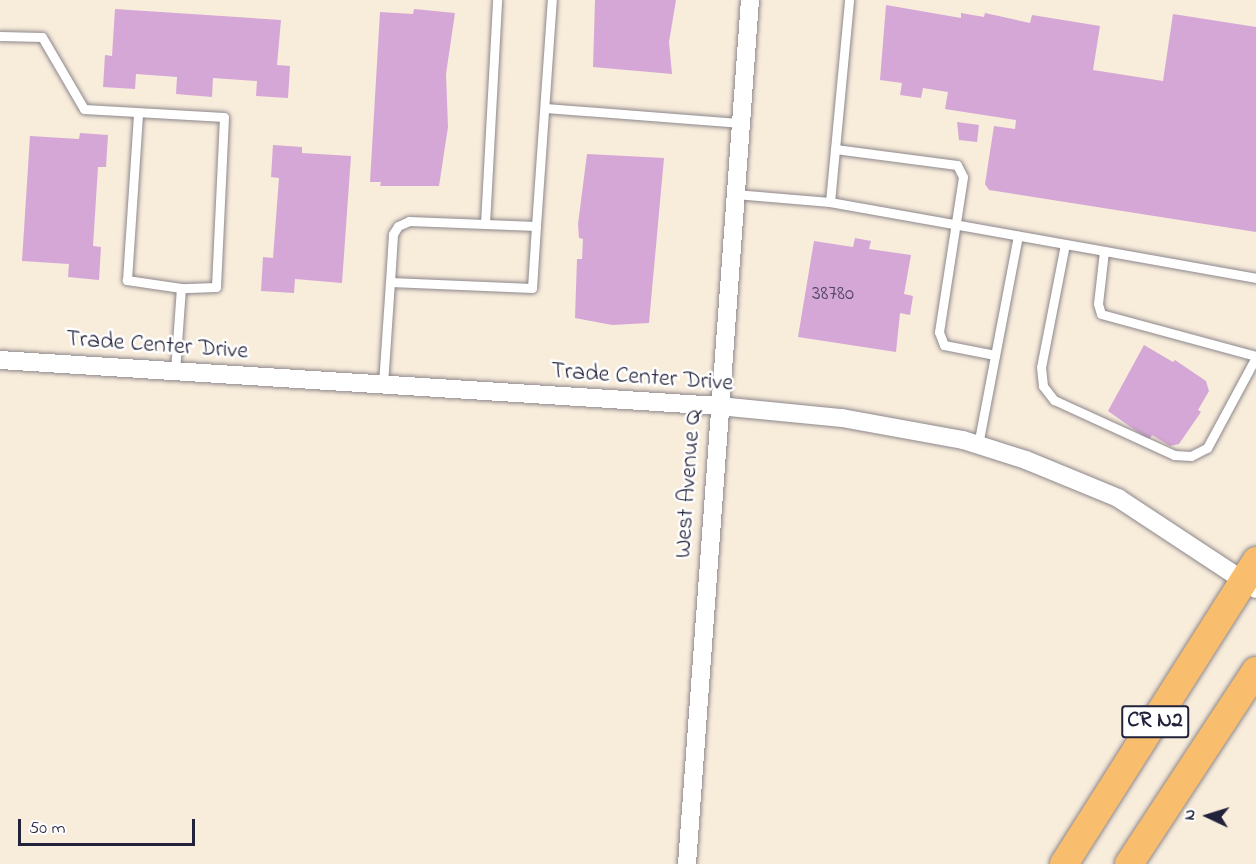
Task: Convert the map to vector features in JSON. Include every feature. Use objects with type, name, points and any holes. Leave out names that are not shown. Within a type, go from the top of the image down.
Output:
[{"type":"main road","name":"CR N2","points":[[1064,864],[1252,577]]},
{"type":"main road","name":"CR N2","points":[[1129,864],[1256,671]]},
{"type":"street","name":"West Avenue Q","points":[[687,864],[718,406],[750,0]]},
{"type":"street","name":"Trade Center Drive","points":[[0,360],[718,406],[842,418],[978,444],[1118,498],[1252,577]]},
{"type":"lane","points":[[485,224],[497,0]]},
{"type":"lane","points":[[390,282],[532,288],[552,0]]},
{"type":"lane","points":[[830,202],[849,0]]},
{"type":"lane","points":[[0,36],[42,37],[84,110],[138,112],[224,117],[216,287],[181,288],[127,280],[138,112]]},
{"type":"lane","points":[[545,108],[741,123]]},
{"type":"lane","points":[[835,149],[957,165],[963,177],[939,332],[944,345],[995,355]]},
{"type":"lane","points":[[735,194],[830,202],[1256,278]]},
{"type":"lane","points":[[383,384],[393,234],[398,226],[409,221],[536,226]]},
{"type":"lane","points":[[978,444],[1018,236]]},
{"type":"lane","points":[[1065,244],[1041,368],[1043,386],[1054,400],[1174,455],[1191,456],[1207,448],[1256,356],[1101,314],[1098,304],[1104,251]]},
{"type":"lane","points":[[175,371],[181,288]]},
{"type":"building","points":[[595,0],[676,0],[669,42],[672,74],[593,67]]},
{"type":"building","points":[[886,5],[961,18],[961,13],[984,17],[985,13],[1030,23],[1032,15],[1100,26],[1093,70],[1163,81],[1173,14],[1256,27],[1256,232],[989,190],[985,184],[994,126],[1015,129],[1016,120],[945,109],[948,92],[923,88],[921,98],[900,95],[902,83],[880,80]]},
{"type":"building","points":[[115,9],[281,20],[277,65],[290,66],[288,98],[256,96],[257,81],[213,78],[212,97],[176,94],[177,77],[136,74],[135,89],[103,87],[105,55],[112,56]]},
{"type":"building","points":[[414,9],[455,13],[446,74],[448,127],[439,186],[380,186],[381,182],[370,182],[380,12],[413,14]]},
{"type":"building","points":[[957,122],[979,125],[977,142],[959,140]]},
{"type":"building","points":[[80,133],[108,135],[106,167],[98,167],[93,246],[101,247],[99,280],[68,277],[69,264],[22,261],[30,136],[79,139]]},
{"type":"building","points":[[273,145],[302,147],[302,153],[351,156],[342,283],[295,279],[294,293],[261,291],[263,257],[273,258],[279,178],[271,177]]},
{"type":"building","points":[[587,154],[664,158],[649,323],[612,325],[575,318],[577,259],[582,259],[583,239],[579,238],[578,224]]},
{"type":"building","points":[[855,238],[871,241],[869,249],[911,255],[904,294],[913,296],[910,315],[900,313],[896,352],[798,337],[814,241],[853,247]]},
{"type":"building","points":[[1144,345],[1173,362],[1175,360],[1206,381],[1209,391],[1198,410],[1201,412],[1179,444],[1170,446],[1152,435],[1149,440],[1108,411]]}]
